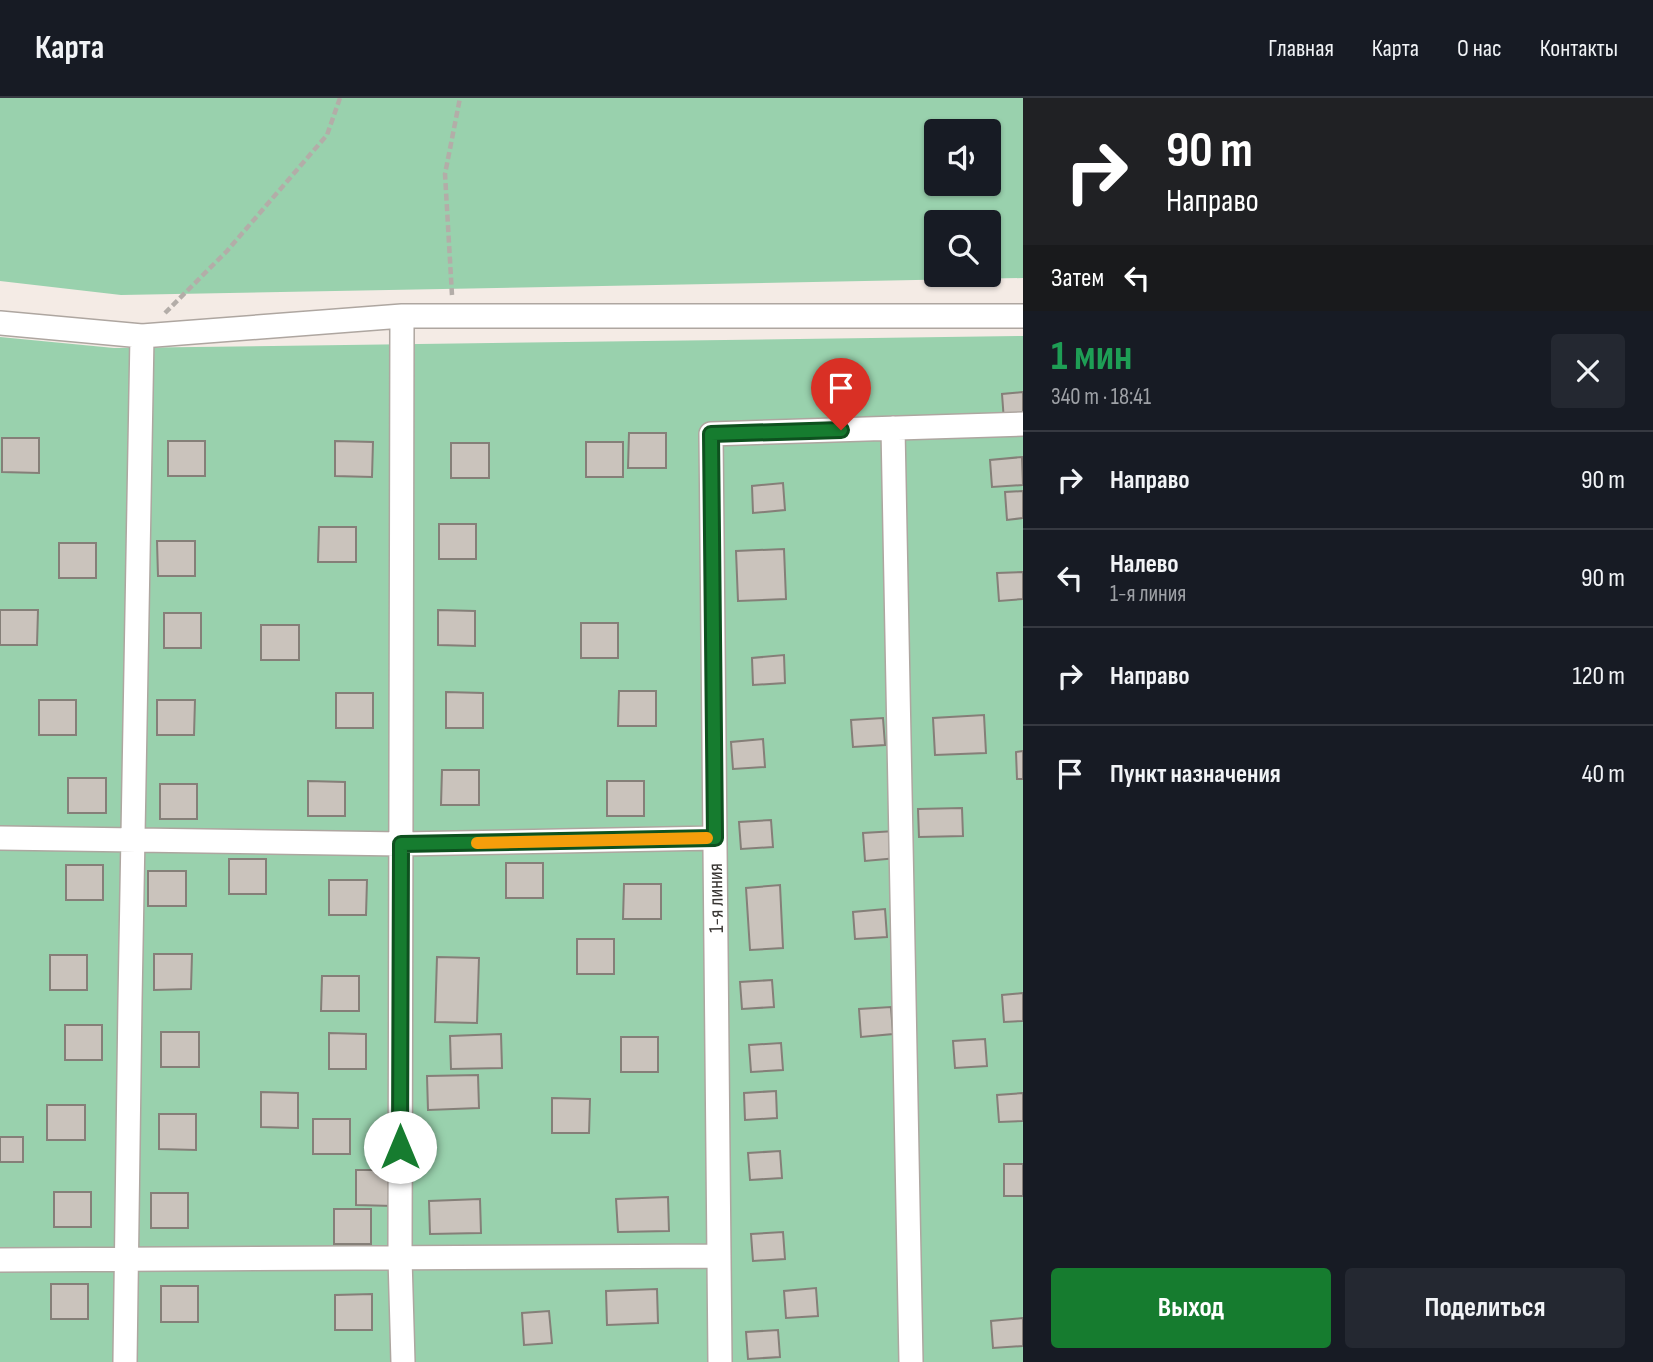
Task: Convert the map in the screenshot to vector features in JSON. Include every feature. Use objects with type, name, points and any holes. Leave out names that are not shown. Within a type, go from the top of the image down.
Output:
[{"type":"street","points":[[402,316],[400,1258],[403,1362]]},
{"type":"street","points":[[0,323],[142,336],[402,316],[1023,316]]},
{"type":"street","points":[[125,1362],[142,336]]},
{"type":"street","points":[[911,1362],[893,428],[1023,424]]},
{"type":"street","name":"1-я линия","points":[[720,1362],[711,434],[893,428]]},
{"type":"street","points":[[0,838],[401,844],[715,838]]},
{"type":"street","points":[[0,1260],[719,1256]]},
{"type":"path","points":[[142,336],[227,251],[327,135],[340,98]]},
{"type":"path","points":[[453,316],[445,174],[460,98]]},
{"type":"green space","points":[[0,98],[1023,98],[1023,278],[1001,278],[1001,210],[924,210],[924,280],[121,295],[0,281]]},
{"type":"green space","points":[[1023,336],[1023,1362],[0,1362],[0,337],[114,348]]},
{"type":"building","points":[[1023,392],[1023,420],[1004,421],[1002,394]]},
{"type":"building","points":[[629,433],[666,433],[666,468],[628,468]]},
{"type":"building","points":[[2,438],[39,438],[39,473],[2,472]]},
{"type":"building","points":[[168,441],[205,441],[205,476],[168,476]]},
{"type":"building","points":[[335,441],[373,442],[372,477],[335,476]]},
{"type":"building","points":[[586,442],[623,442],[623,477],[586,477]]},
{"type":"building","points":[[451,443],[489,443],[489,478],[451,478]]},
{"type":"building","points":[[1022,457],[1023,485],[992,487],[990,460]]},
{"type":"building","points":[[783,483],[785,510],[753,513],[752,486]]},
{"type":"building","points":[[1023,491],[1023,518],[1007,520],[1005,492]]},
{"type":"building","points":[[439,524],[476,524],[476,559],[439,559]]},
{"type":"building","points":[[319,527],[356,527],[356,562],[318,562]]},
{"type":"building","points":[[157,541],[195,541],[195,576],[158,576]]},
{"type":"building","points":[[59,543],[96,543],[96,578],[59,578]]},
{"type":"building","points":[[784,549],[786,599],[738,601],[736,551]]},
{"type":"building","points":[[1023,572],[1023,599],[999,601],[997,573]]},
{"type":"building","points":[[0,610],[38,610],[37,645],[0,645]]},
{"type":"building","points":[[438,610],[475,611],[475,646],[438,645]]},
{"type":"building","points":[[164,613],[201,613],[201,648],[164,648]]},
{"type":"building","points":[[581,623],[618,623],[618,658],[581,658]]},
{"type":"building","points":[[261,625],[299,625],[299,660],[261,660]]},
{"type":"building","points":[[784,655],[785,683],[753,685],[752,658]]},
{"type":"building","points":[[619,691],[656,691],[656,726],[618,726]]},
{"type":"building","points":[[446,692],[483,693],[483,728],[446,728]]},
{"type":"building","points":[[336,693],[373,693],[373,728],[336,728]]},
{"type":"building","points":[[39,700],[76,700],[76,735],[39,735]]},
{"type":"building","points":[[157,700],[195,700],[194,735],[157,735]]},
{"type":"building","points":[[984,715],[986,753],[935,755],[933,718]]},
{"type":"building","points":[[883,718],[885,745],[853,747],[851,720]]},
{"type":"building","points":[[763,739],[765,767],[733,769],[731,742]]},
{"type":"building","points":[[1023,751],[1023,779],[1017,779],[1016,752]]},
{"type":"building","points":[[442,770],[479,770],[479,805],[441,805]]},
{"type":"building","points":[[68,778],[106,778],[106,813],[68,813]]},
{"type":"building","points":[[308,781],[345,782],[345,816],[308,816]]},
{"type":"building","points":[[607,781],[644,781],[644,816],[607,816]]},
{"type":"building","points":[[160,784],[197,784],[197,819],[160,819]]},
{"type":"building","points":[[962,808],[963,836],[919,837],[918,809]]},
{"type":"building","points":[[771,820],[773,847],[741,849],[739,822]]},
{"type":"building","points":[[895,831],[897,858],[865,861],[863,833]]},
{"type":"building","points":[[229,859],[266,859],[266,894],[229,894]]},
{"type":"building","points":[[506,863],[543,863],[543,898],[506,898]]},
{"type":"building","points":[[66,865],[103,865],[103,900],[66,900]]},
{"type":"building","points":[[148,871],[186,871],[186,906],[148,906]]},
{"type":"building","points":[[329,880],[367,880],[366,915],[329,915]]},
{"type":"building","points":[[624,884],[661,884],[661,919],[623,919]]},
{"type":"building","points":[[780,885],[783,948],[750,950],[746,888]]},
{"type":"building","points":[[885,909],[887,937],[855,939],[853,912]]},
{"type":"building","points":[[577,939],[614,939],[614,974],[577,974]]},
{"type":"building","points":[[154,954],[192,954],[191,989],[154,990]]},
{"type":"building","points":[[50,955],[87,955],[87,990],[50,990]]},
{"type":"building","points":[[437,957],[479,958],[477,1023],[435,1022]]},
{"type":"building","points":[[322,976],[359,976],[359,1011],[321,1011]]},
{"type":"building","points":[[772,980],[774,1007],[742,1009],[740,982]]},
{"type":"building","points":[[1023,993],[1023,1021],[1004,1022],[1002,995]]},
{"type":"building","points":[[891,1007],[893,1034],[861,1037],[859,1009]]},
{"type":"building","points":[[65,1025],[102,1025],[102,1060],[65,1060]]},
{"type":"building","points":[[161,1032],[199,1032],[199,1067],[161,1067]]},
{"type":"building","points":[[329,1033],[366,1034],[366,1069],[329,1069]]},
{"type":"building","points":[[501,1034],[502,1068],[451,1069],[450,1036]]},
{"type":"building","points":[[621,1037],[658,1037],[658,1072],[621,1072]]},
{"type":"building","points":[[985,1039],[987,1066],[955,1068],[953,1041]]},
{"type":"building","points":[[781,1043],[783,1070],[751,1072],[749,1045]]},
{"type":"building","points":[[478,1075],[479,1108],[428,1110],[427,1076]]},
{"type":"building","points":[[776,1091],[777,1118],[745,1120],[744,1093]]},
{"type":"building","points":[[261,1092],[298,1093],[298,1128],[261,1127]]},
{"type":"building","points":[[1023,1093],[1023,1121],[999,1122],[997,1095]]},
{"type":"building","points":[[552,1098],[590,1099],[589,1133],[552,1133]]},
{"type":"building","points":[[47,1105],[85,1105],[85,1140],[47,1140]]},
{"type":"building","points":[[159,1114],[196,1114],[196,1150],[159,1149]]},
{"type":"building","points":[[313,1119],[350,1119],[350,1154],[313,1154]]},
{"type":"building","points":[[0,1137],[23,1137],[23,1162],[0,1162]]},
{"type":"building","points":[[780,1151],[782,1178],[750,1180],[748,1153]]},
{"type":"building","points":[[1004,1164],[1023,1164],[1023,1196],[1004,1196]]},
{"type":"building","points":[[356,1170],[394,1170],[393,1206],[356,1205]]},
{"type":"building","points":[[54,1192],[91,1192],[91,1227],[54,1227]]},
{"type":"building","points":[[151,1193],[188,1193],[188,1228],[151,1228]]},
{"type":"building","points":[[668,1197],[669,1231],[618,1232],[616,1199]]},
{"type":"building","points":[[480,1199],[481,1233],[430,1234],[429,1201]]},
{"type":"building","points":[[334,1209],[371,1209],[371,1244],[334,1244]]},
{"type":"building","points":[[783,1232],[785,1259],[753,1261],[751,1234]]},
{"type":"building","points":[[51,1284],[88,1284],[88,1319],[51,1319]]},
{"type":"building","points":[[161,1286],[198,1286],[198,1322],[161,1322]]},
{"type":"building","points":[[816,1288],[818,1316],[786,1318],[784,1291]]},
{"type":"building","points":[[657,1289],[658,1323],[607,1325],[606,1291]]},
{"type":"building","points":[[372,1294],[372,1330],[335,1330],[335,1295]]},
{"type":"building","points":[[549,1311],[552,1343],[524,1345],[522,1313]]},
{"type":"building","points":[[1023,1318],[1023,1346],[993,1348],[991,1321]]},
{"type":"building","points":[[778,1330],[780,1357],[748,1359],[746,1332]]},
{"type":"slow traffic","points":[[477,843],[707,838]]},
{"type":"route","points":[[400,1147],[401,844],[715,838],[711,434],[841,430]]}]
